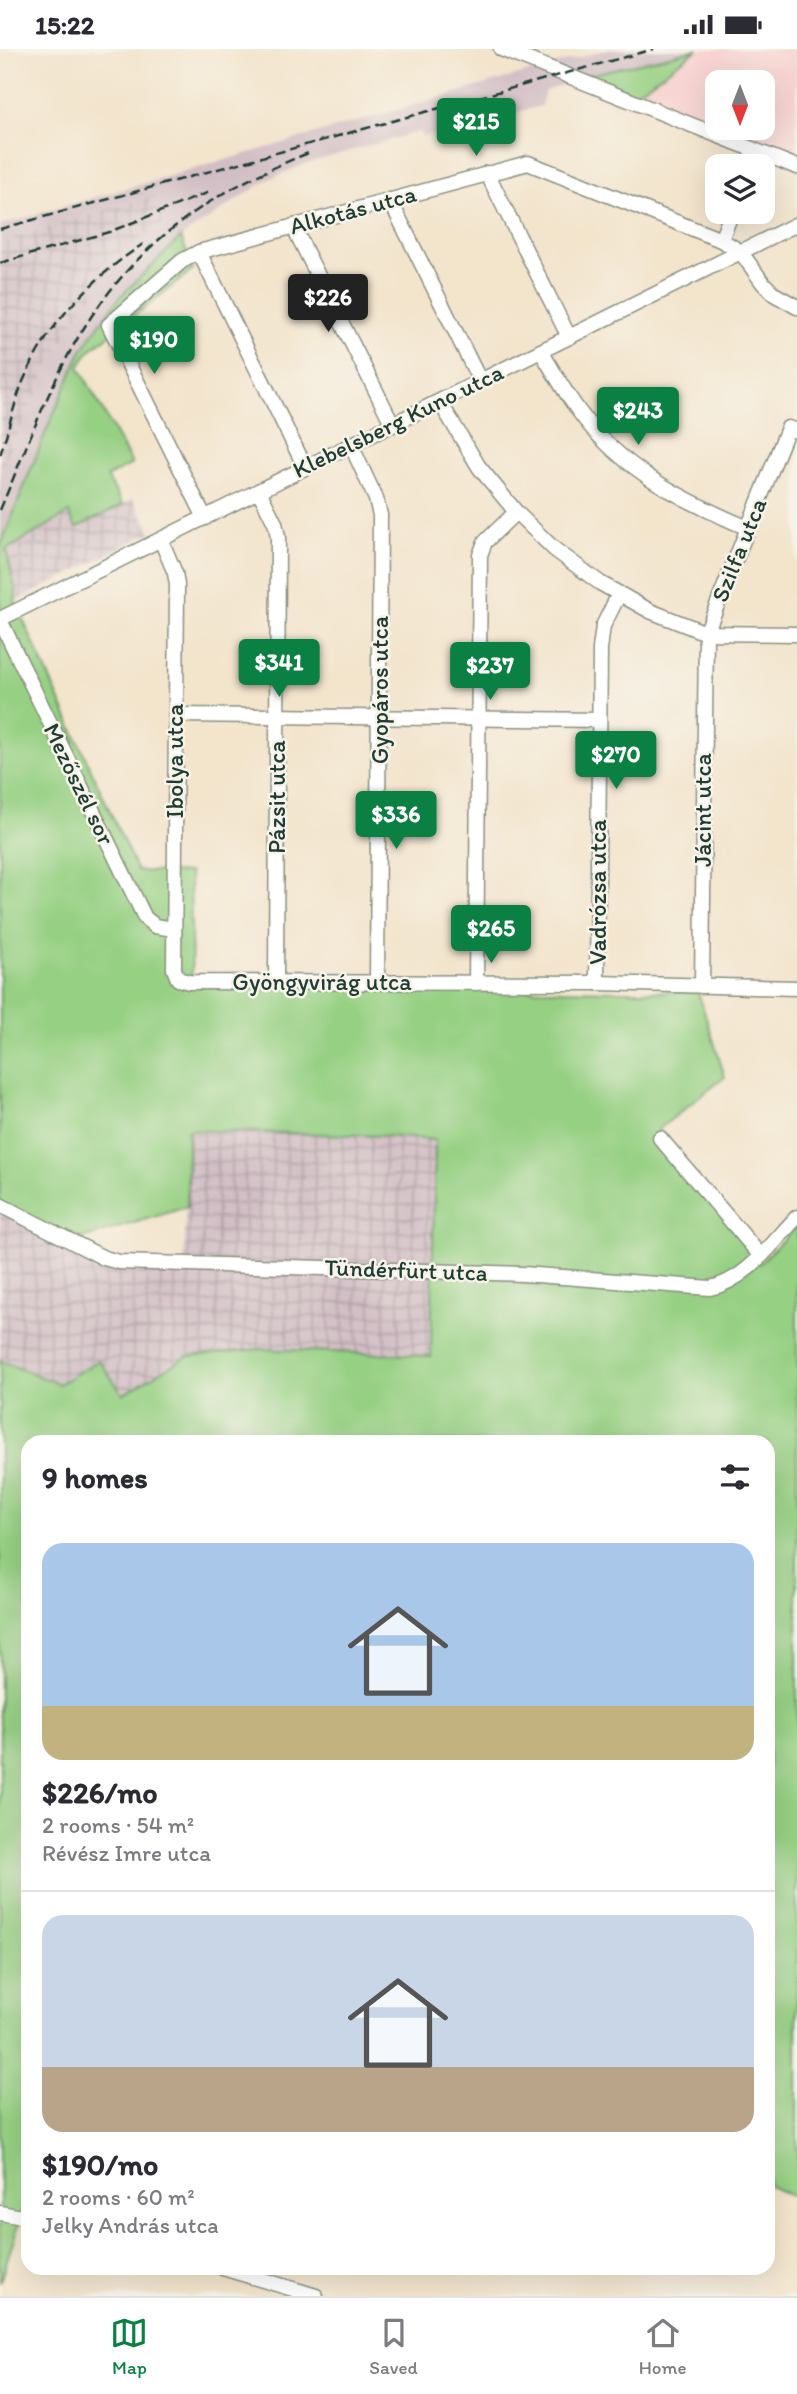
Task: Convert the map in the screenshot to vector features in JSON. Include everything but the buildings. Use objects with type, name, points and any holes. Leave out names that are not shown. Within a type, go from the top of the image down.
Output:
[{"type":"street","points":[[501,49],[797,167]]},
{"type":"street","name":"Alkotás utca","points":[[205,518],[109,325],[182,261],[199,252],[521,164],[537,165],[721,240],[740,251]]},
{"type":"street","points":[[487,173],[569,337]]},
{"type":"street","points":[[390,200],[480,381]]},
{"type":"street","points":[[721,240],[727,224]]},
{"type":"street","name":"Klebelsberg Kuno utca","points":[[0,619],[797,224]]},
{"type":"street","points":[[293,226],[393,425]]},
{"type":"street","points":[[740,251],[774,294],[797,307]]},
{"type":"street","points":[[199,252],[305,467]]},
{"type":"street","points":[[541,351],[579,412],[632,465],[695,506],[748,528]]},
{"type":"street","points":[[440,401],[479,467],[516,512],[574,565],[620,594],[672,620],[706,633],[797,634]]},
{"type":"street","name":"Szilfa utca","points":[[706,633],[748,528],[793,430]]},
{"type":"street","name":"Gyopáros utca","points":[[351,445],[376,499],[380,515],[377,982]]},
{"type":"street","name":"Pázsit utca","points":[[259,491],[275,523],[278,537],[276,982]]},
{"type":"street","points":[[476,982],[480,555],[485,542],[516,512]]},
{"type":"street","name":"Ibolya utca","points":[[160,540],[175,573],[177,585],[174,974],[183,981]]},
{"type":"street","name":"Vadrózsa utca","points":[[597,983],[601,637],[607,617],[620,594]]},
{"type":"street","name":"Mezőszél sor","points":[[0,619],[145,918],[155,926],[174,929]]},
{"type":"street","name":"Jácint utca","points":[[702,986],[706,633]]},
{"type":"street","points":[[176,715],[599,720]]},
{"type":"street","name":"Gyöngyvirág utca","points":[[183,981],[597,983],[797,988]]},
{"type":"street","points":[[660,1138],[760,1255]]},
{"type":"street","name":"Tündérfürt utca","points":[[0,1205],[104,1258],[134,1264],[523,1274],[710,1288],[727,1284],[797,1217]]},
{"type":"street","points":[[0,2213],[21,2217]]},
{"type":"street","points":[[246,2275],[316,2296]]},
{"type":"shaded area","points":[[608,49],[699,49],[588,75],[545,91],[541,106],[422,137],[420,131],[305,164],[267,180],[181,237],[120,297],[81,352],[0,547],[0,473],[51,362],[76,318],[106,276],[100,266],[166,222],[154,195],[0,242],[0,225]]},
{"type":"shaded area","points":[[699,49],[797,49],[797,156],[755,140],[775,140],[775,70],[705,70],[705,121],[634,94]]},
{"type":"shaded area","points":[[155,195],[166,222],[100,266],[107,276],[76,318],[51,362],[0,473],[0,242]]},
{"type":"shaded area","points":[[133,499],[151,532],[15,602],[16,592],[6,549],[69,513],[77,527]]},
{"type":"shaded area","points":[[188,1130],[436,1140],[431,1357],[260,1349],[187,1356],[123,1394],[99,1361],[59,1384],[0,1361],[0,1209],[116,1268],[184,1269]]},
{"type":"green space","points":[[698,49],[634,94],[588,75]]},
{"type":"green space","points":[[181,237],[193,270],[90,350],[79,367],[132,464],[107,477],[123,505],[76,528],[69,513],[6,550],[16,592],[15,602],[137,871],[190,873],[192,985],[698,992],[725,1077],[659,1129],[759,1264],[797,1225],[797,2199],[775,2188],[775,1435],[21,1435],[21,2217],[0,2282],[0,1361],[59,1384],[99,1360],[123,1394],[187,1356],[260,1349],[431,1356],[435,1140],[188,1130],[187,1207],[68,1243],[0,1209],[0,547],[81,352],[120,297]]},
{"type":"railway","points":[[0,229],[654,49]]},
{"type":"railway","points":[[0,510],[62,367],[94,313],[118,281],[173,228],[204,206],[237,186],[311,152]]},
{"type":"railway","points":[[0,263],[109,232],[212,191]]},
{"type":"railway","points":[[0,455],[22,384],[44,342],[88,288],[143,244]]}]
